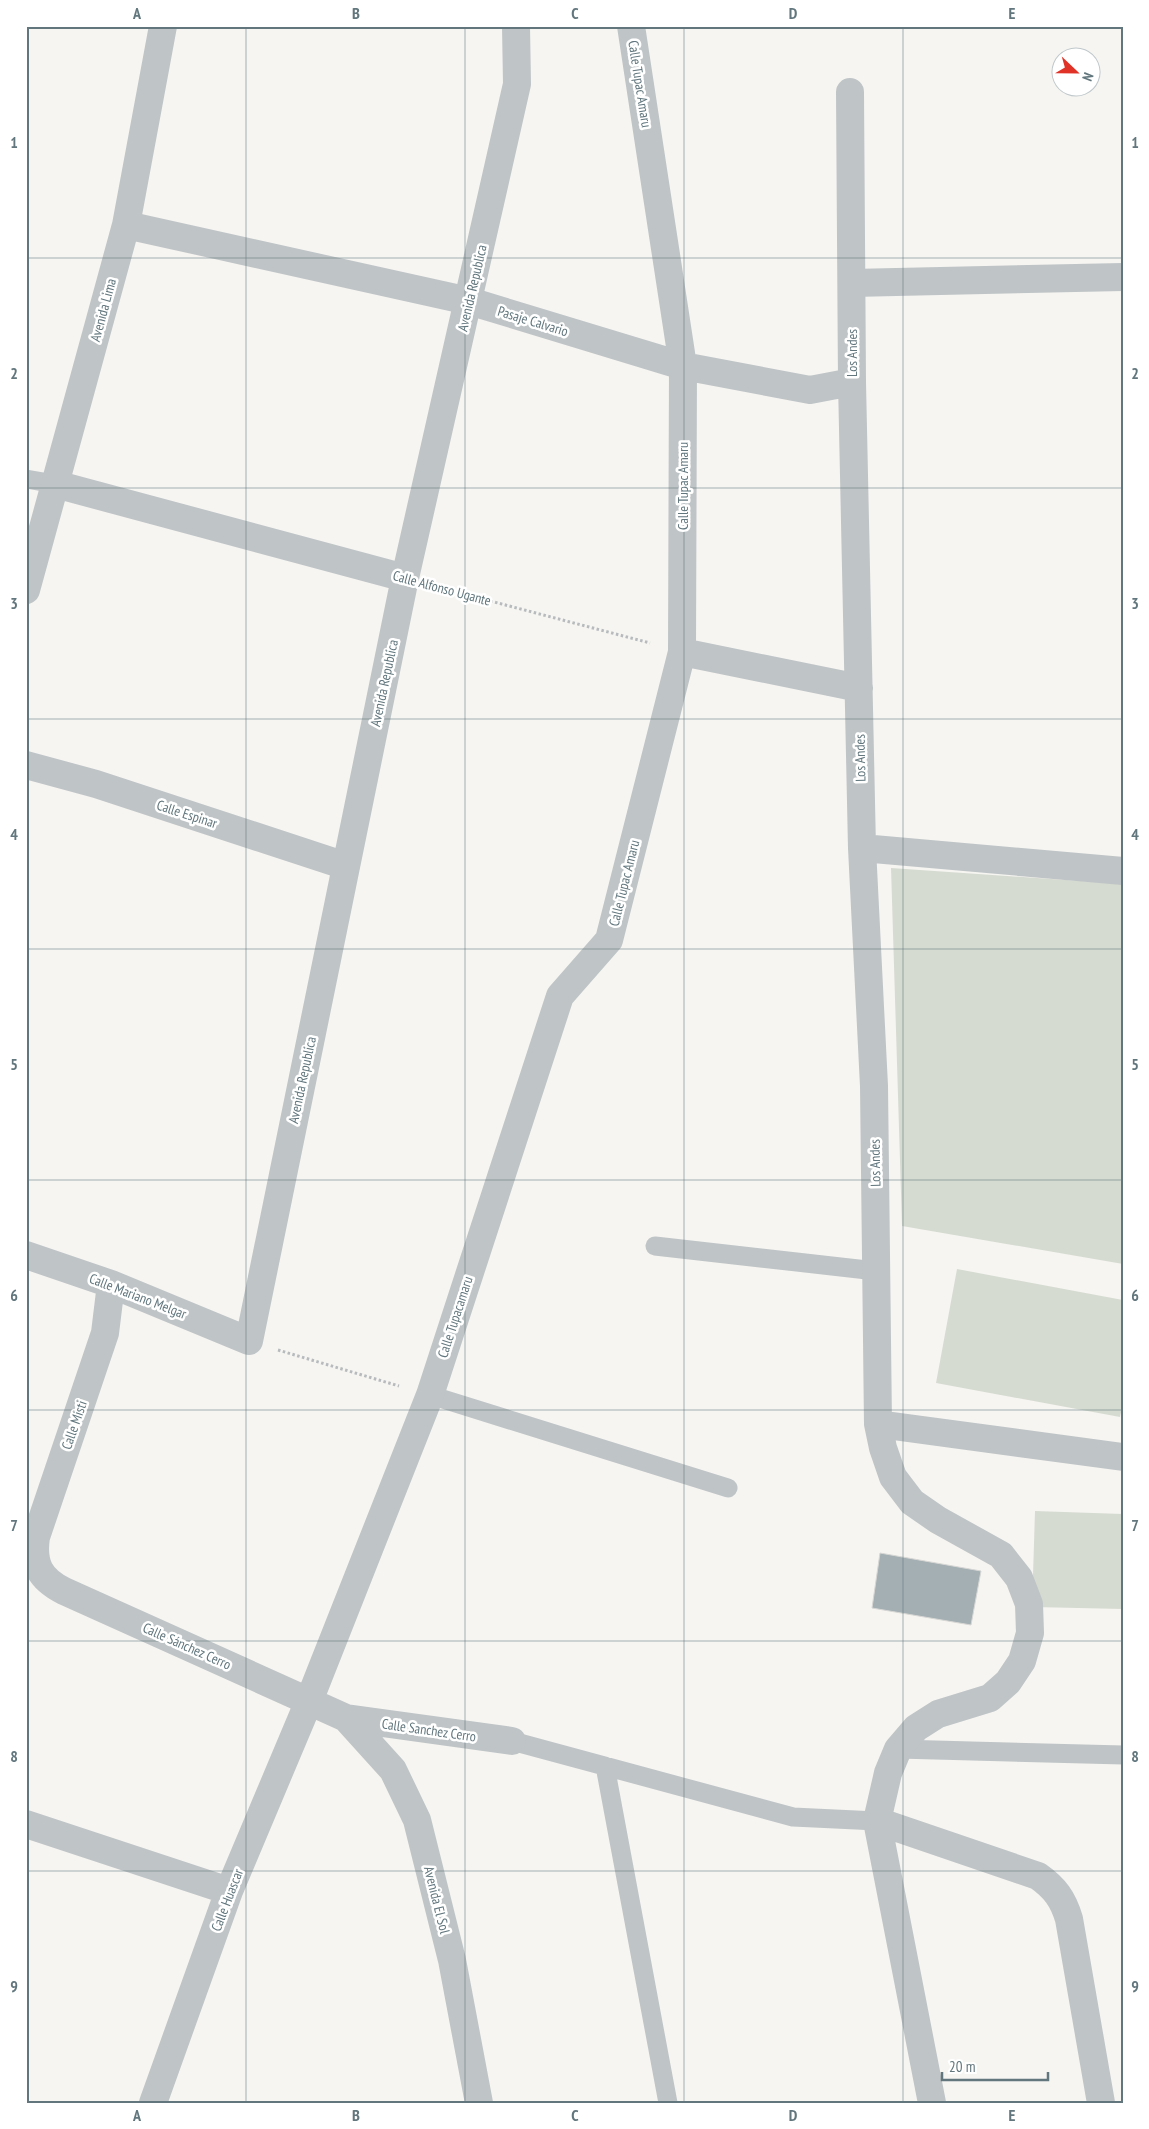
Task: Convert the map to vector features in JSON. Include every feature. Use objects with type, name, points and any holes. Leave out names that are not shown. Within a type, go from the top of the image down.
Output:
[{"type":"street","name":"Avenida Lima","points":[[26,590],[126,225],[163,26]]},
{"type":"street","name":"Avenida Republica","points":[[249,1341],[405,578],[517,84],[516,26]]},
{"type":"street","name":"Calle Tupac Amaru","points":[[609,940],[682,652],[683,366],[631,26]]},
{"type":"street","name":"Los Andes","points":[[850,92],[852,382],[862,848],[874,1086],[878,1424],[883,1448],[893,1477],[912,1502],[938,1520],[1002,1555],[1019,1578],[1029,1604],[1030,1633],[1022,1661],[1008,1682],[990,1698],[938,1714],[916,1728],[898,1749],[888,1773],[878,1821]]},
{"type":"street","name":"Pasaje Calvario","points":[[126,225],[469,301],[683,366],[810,390],[852,382]]},
{"type":"street","points":[[852,283],[1123,277]]},
{"type":"street","name":"Calle Alfonso Ugante","points":[[55,484],[405,578]]},
{"type":"street","points":[[682,652],[859,688]]},
{"type":"street","name":"Calle Espinar","points":[[26,765],[96,784],[346,866]]},
{"type":"street","points":[[862,848],[1123,871]]},
{"type":"street","name":"Calle Tupacamaru","points":[[309,1701],[430,1395],[560,996],[609,940]]},
{"type":"street","name":"Calle Mariano Melgar","points":[[26,1255],[111,1284],[249,1341]]},
{"type":"street","name":"Calle Misti","points":[[36,1564],[34,1551],[36,1537],[105,1333],[111,1284]]},
{"type":"street","points":[[878,1424],[1123,1457]]},
{"type":"street","name":"Calle Sánchez Cerro","points":[[36,1564],[43,1576],[58,1588],[346,1718]]},
{"type":"street","name":"Calle Huascar","points":[[152,2103],[229,1891],[309,1701]]},
{"type":"street","name":"Calle Sanchez Cerro","points":[[346,1718],[512,1742]]},
{"type":"street","name":"Avenida El Sol","points":[[346,1718],[393,1770],[417,1820],[452,1960],[480,2103]]},
{"type":"street","points":[[932,2103],[878,1821],[1038,1876],[1053,1887],[1064,1902],[1069,1919],[1101,2103]]},
{"type":"street","points":[[26,1824],[229,1891]]},
{"type":"lane","name":"Calle Alfonso Ugante","points":[[26,479],[55,484]]},
{"type":"lane","points":[[655,1246],[876,1272]]},
{"type":"lane","points":[[430,1395],[728,1488]]},
{"type":"lane","points":[[512,1742],[794,1817],[878,1821]]},
{"type":"lane","points":[[898,1749],[1123,1755]]},
{"type":"lane","points":[[605,1766],[668,2103]]},
{"type":"path","name":"Calle Alfonso Ugante","points":[[405,578],[682,652]]},
{"type":"path","points":[[249,1341],[430,1395]]},
{"type":"shaded area","points":[[891,868],[1123,884],[1123,1264],[902,1226]]},
{"type":"shaded area","points":[[957,1269],[1123,1300],[1123,1403],[1120,1417],[936,1383]]},
{"type":"shaded area","points":[[1035,1511],[1123,1514],[1123,1609],[1032,1607]]},
{"type":"building","points":[[880,1553],[981,1571],[971,1625],[872,1608]]}]
